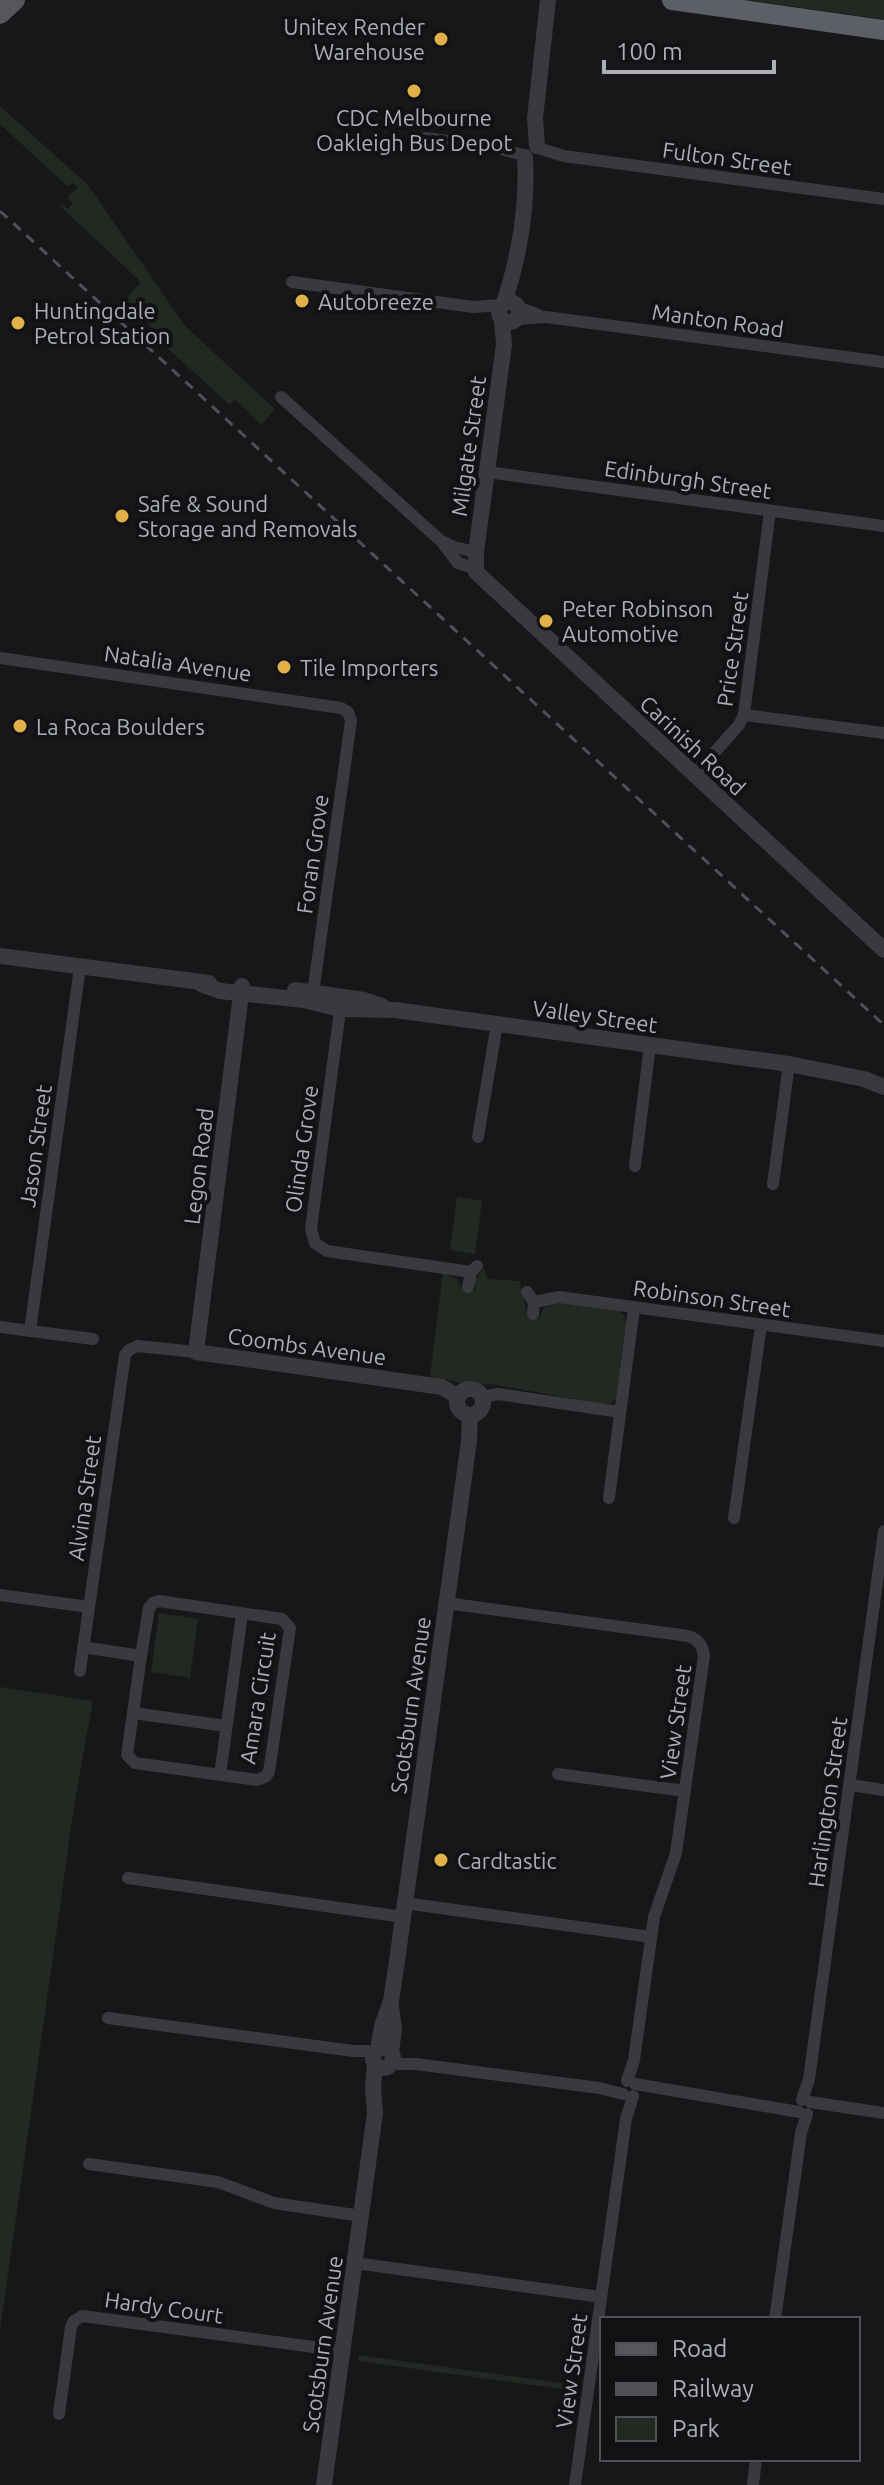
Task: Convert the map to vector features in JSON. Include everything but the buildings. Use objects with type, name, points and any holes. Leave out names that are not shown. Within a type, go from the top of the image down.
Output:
[{"type":"highway","points":[[672,0],[884,30]]},
{"type":"main road","points":[[0,14],[15,0]]},
{"type":"street","name":"Milgate Street","points":[[476,552],[531,152],[548,0]]},
{"type":"street","name":"Fulton Street","points":[[425,138],[884,199]]},
{"type":"street","name":"Manton Road","points":[[292,282],[884,362]]},
{"type":"street","name":"Carinish Road","points":[[281,397],[441,541],[458,563],[476,569],[480,577],[884,950]]},
{"type":"street","name":"Edinburgh Street","points":[[487,472],[884,526]]},
{"type":"street","name":"Price Street","points":[[694,775],[739,725],[744,715],[770,511]]},
{"type":"street","name":"Carinish Road","points":[[441,541],[476,552]]},
{"type":"street","points":[[476,552],[476,569]]},
{"type":"street","name":"Natalia Avenue","points":[[0,658],[326,705],[348,712]]},
{"type":"street","name":"Foran Grove","points":[[312,997],[351,721],[348,712]]},
{"type":"street","points":[[744,715],[884,733]]},
{"type":"street","name":"Valley Street","points":[[0,956],[201,984],[220,991],[242,990],[281,997],[312,997],[789,1064],[879,1080]]},
{"type":"street","name":"Jason Street","points":[[30,1331],[80,967]]},
{"type":"street","name":"Legon Road","points":[[196,1352],[242,990]]},
{"type":"street","name":"Olinda Grove","points":[[341,1003],[311,1229],[315,1243],[327,1251],[474,1269],[468,1287]]},
{"type":"street","points":[[478,1137],[497,1024]]},
{"type":"street","points":[[635,1166],[650,1045]]},
{"type":"street","points":[[773,1184],[789,1064]]},
{"type":"street","name":"Robinson Street","points":[[531,1303],[559,1297],[884,1341]]},
{"type":"street","points":[[609,1498],[634,1308]]},
{"type":"street","points":[[734,1518],[761,1325]]},
{"type":"street","points":[[0,1327],[93,1339]]},
{"type":"street","name":"Alvina Street","points":[[80,1671],[123,1361],[129,1350],[137,1346],[147,1347]]},
{"type":"street","name":"Coombs Avenue","points":[[147,1347],[442,1387],[458,1397]]},
{"type":"street","points":[[468,1390],[476,1391],[482,1397],[481,1409],[470,1415],[459,1409],[458,1397],[468,1390]]},
{"type":"street","points":[[482,1397],[498,1394],[620,1412]]},
{"type":"street","name":"Scotsburn Avenue","points":[[324,2485],[375,2113],[373,2088],[383,2057],[382,2026],[391,2001],[469,1441],[470,1415]]},
{"type":"street","name":"Harlington Street","points":[[775,2317],[884,1531]]},
{"type":"street","points":[[0,1595],[89,1607]]},
{"type":"street","name":"Amara Circuit","points":[[159,1601],[282,1619],[290,1628],[269,1772],[265,1777],[257,1780],[130,1760],[127,1755],[141,1656],[149,1608],[159,1601]]},
{"type":"street","name":"View Street","points":[[446,1603],[688,1636],[697,1641],[704,1656],[675,1860],[656,1910],[651,1937],[575,2485]]},
{"type":"street","points":[[220,1775],[242,1614]]},
{"type":"street","points":[[83,1647],[141,1656]]},
{"type":"street","points":[[133,1713],[226,1726]]},
{"type":"street","points":[[558,1774],[685,1791]]},
{"type":"street","points":[[850,1785],[884,1790]]},
{"type":"street","points":[[128,1878],[651,1937]]},
{"type":"street","points":[[108,2018],[599,2088],[660,2090],[775,2106],[833,2106],[884,2113]]},
{"type":"street","points":[[89,2164],[218,2182],[274,2203],[361,2216]]},
{"type":"street","points":[[355,2263],[601,2297]]},
{"type":"street","name":"Hardy Court","points":[[59,2414],[71,2327],[82,2316],[343,2351]]},
{"type":"street","points":[[753,2485],[756,2461]]},
{"type":"green space","points":[[746,0],[884,0],[884,19]]},
{"type":"green space","points":[[0,106],[88,185],[185,326],[275,409],[263,423],[260,424],[235,399],[230,405],[155,337],[150,325],[117,302],[123,303],[140,283],[139,280],[60,206],[68,209],[73,203],[67,198],[78,187],[73,183],[67,186],[0,124]]},
{"type":"green space","points":[[457,1197],[482,1201],[475,1254],[450,1250]]},
{"type":"green space","points":[[484,1267],[487,1279],[520,1281],[528,1317],[539,1318],[544,1307],[560,1303],[619,1311],[624,1315],[626,1324],[616,1398],[611,1403],[430,1377],[443,1273],[457,1279],[463,1291],[475,1291],[475,1280]]},
{"type":"green space","points":[[159,1613],[198,1619],[190,1678],[151,1672]]},
{"type":"green space","points":[[0,1687],[93,1701],[75,1800],[0,2331]]},
{"type":"green space","points":[[359,2355],[576,2385],[576,2391],[358,2361]]},
{"type":"railway","points":[[0,211],[884,1025]]},
{"type":"place","name":"Unitex Render Warehouse","points":[[441,39]]},
{"type":"place","name":"CDC Melbourne Oakleigh Bus Depot","points":[[414,91]]},
{"type":"place","name":"Autobreeze","points":[[302,301]]},
{"type":"place","name":"Huntingdale Petrol Station","points":[[18,323]]},
{"type":"place","name":"Safe & Sound Storage and Removals","points":[[122,516]]},
{"type":"place","name":"Peter Robinson Automotive","points":[[546,621]]},
{"type":"place","name":"Tile Importers","points":[[284,667]]},
{"type":"place","name":"La Roca Boulders","points":[[20,726]]},
{"type":"place","name":"Cardtastic","points":[[441,1860]]}]
